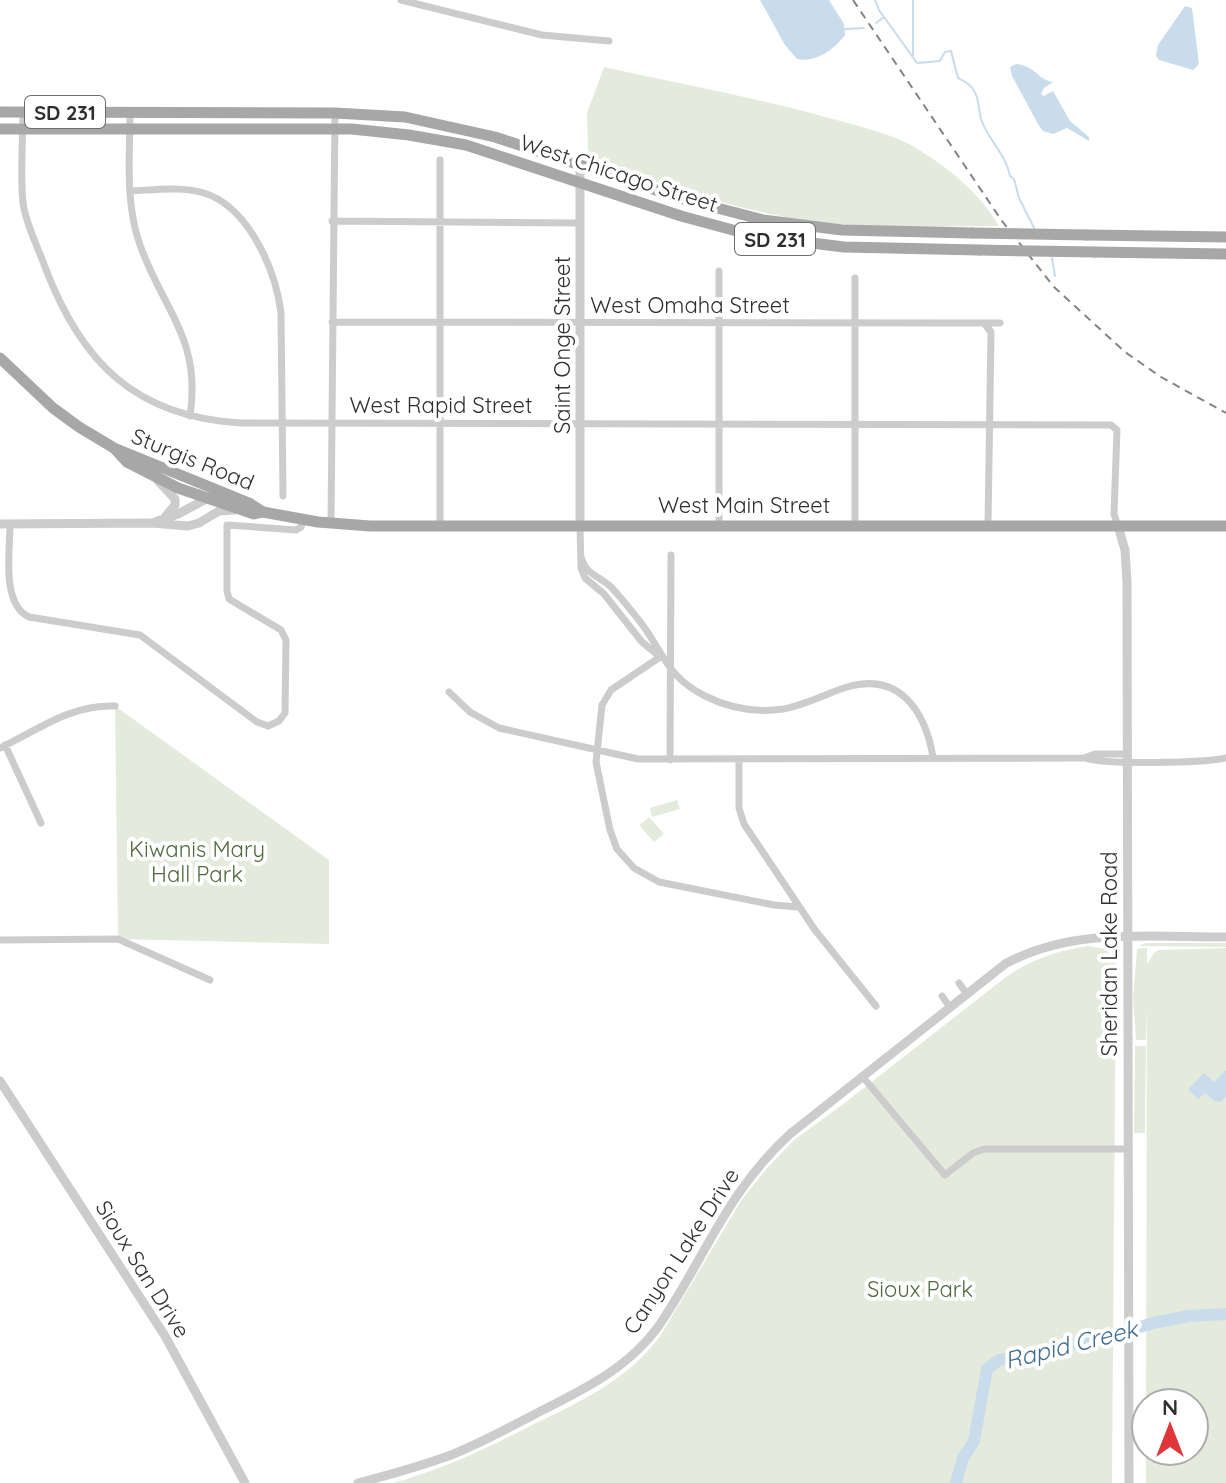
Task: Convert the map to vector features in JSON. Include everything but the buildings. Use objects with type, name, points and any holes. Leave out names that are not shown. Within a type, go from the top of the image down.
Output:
[{"type":"main road","name":"West Chicago Street","points":[[0,112],[335,113],[405,117],[478,131],[738,215],[813,228],[1226,237]]},
{"type":"main road","points":[[0,126],[13,122],[23,112]]},
{"type":"main road","points":[[23,129],[34,117],[70,117],[90,112]]},
{"type":"main road","points":[[73,129],[85,124],[119,123],[130,112]]},
{"type":"main road","points":[[130,129],[137,119],[170,118],[197,112]]},
{"type":"main road","points":[[263,129],[293,123],[323,124],[330,121],[335,113]]},
{"type":"main road","points":[[335,129],[343,120],[405,117]]},
{"type":"main road","name":"West Chicago Street","points":[[0,126],[23,129],[335,129],[389,132],[459,144],[708,224],[778,240],[844,247],[1226,254]]},
{"type":"main road","points":[[459,144],[497,149],[559,169],[580,165]]},
{"type":"main road","points":[[580,182],[596,178],[656,196],[692,202]]},
{"type":"main road","name":"Sturgis Road","points":[[0,358],[53,408],[114,448],[260,509]]},
{"type":"main road","name":"Sturgis Road","points":[[114,448],[127,462],[153,477],[242,511]]},
{"type":"main road","name":"West Main Street","points":[[242,511],[254,514],[260,509],[303,520],[370,526],[1226,526]]},
{"type":"street","points":[[401,0],[542,35],[609,41]]},
{"type":"street","name":"West Rapid Street","points":[[23,112],[24,208],[66,315],[90,352],[120,381],[145,398],[190,416],[227,422],[281,423],[855,423],[1116,427]]},
{"type":"street","points":[[130,112],[130,191],[139,243],[187,344],[192,377],[190,416]]},
{"type":"street","points":[[331,523],[335,113]]},
{"type":"street","points":[[440,160],[440,525]]},
{"type":"street","name":"Saint Onge Street","points":[[580,165],[580,526]]},
{"type":"street","points":[[130,191],[180,190],[208,194],[230,210],[257,243],[269,264],[280,303],[283,496]]},
{"type":"street","points":[[332,221],[580,223]]},
{"type":"street","points":[[719,271],[719,525]]},
{"type":"street","points":[[855,278],[855,525]]},
{"type":"street","name":"West Omaha Street","points":[[332,322],[1000,323]]},
{"type":"street","points":[[984,323],[991,332],[988,525]]},
{"type":"street","name":"Sheridan Lake Road","points":[[1116,427],[1114,514],[1126,565],[1129,1483]]},
{"type":"street","points":[[153,477],[175,499],[173,509],[156,522]]},
{"type":"street","points":[[188,526],[208,507],[200,485]]},
{"type":"street","name":"West Main Street","points":[[156,522],[215,497],[260,509]]},
{"type":"street","points":[[260,509],[260,526]]},
{"type":"street","name":"West Main Street","points":[[5,524],[156,522],[188,526],[219,511],[242,511]]},
{"type":"street","points":[[5,524],[11,594],[22,614],[140,635],[257,722],[268,726],[277,724],[285,713],[285,636],[277,628],[234,605],[227,591],[227,525],[299,529],[303,520]]},
{"type":"street","points":[[580,526],[581,557],[589,573],[612,588],[643,626],[671,670],[703,695],[753,710],[795,706],[859,685],[891,689],[906,697],[915,708],[933,757]]},
{"type":"street","points":[[670,760],[671,555]]},
{"type":"street","points":[[660,657],[611,690],[603,699],[596,762],[612,836],[621,855],[634,868],[667,885],[798,907]]},
{"type":"street","points":[[449,692],[464,708],[494,726],[638,759],[1084,758],[1095,754],[1127,758],[1226,758]]},
{"type":"street","points":[[41,823],[3,746],[68,712],[99,705],[115,706]]},
{"type":"street","points":[[739,759],[742,821],[798,907],[876,1006]]},
{"type":"street","name":"Canyon Lake Drive","points":[[358,1483],[455,1453],[578,1392],[615,1370],[642,1346],[660,1324],[718,1222],[747,1179],[790,1134],[1005,964],[1046,946],[1085,938],[1226,937]]},
{"type":"street","points":[[0,940],[118,939],[210,980]]},
{"type":"street","points":[[959,983],[966,993]]},
{"type":"street","points":[[942,996],[949,1006]]},
{"type":"street","points":[[862,1076],[945,1175],[973,1153],[984,1149],[1127,1149]]},
{"type":"street","name":"Sioux San Drive","points":[[0,1081],[165,1336],[245,1483]]},
{"type":"green space","points":[[604,67],[776,104],[891,136],[922,152],[959,179],[981,201],[999,226],[876,227],[803,220],[722,202],[591,160],[588,156],[587,113]]},
{"type":"green space","name":"Kiwanis Mary Hall Park","points":[[115,706],[329,860],[329,944],[118,939]]},
{"type":"green space","points":[[677,800],[680,809],[652,817],[650,808]]},
{"type":"green space","points":[[649,817],[664,834],[654,842],[639,825]]},
{"type":"green space","points":[[1146,943],[1226,943],[1226,947],[1139,946]]},
{"type":"green space","name":"Sioux Park","points":[[1088,946],[1106,949],[1116,961],[1112,1483],[393,1483],[482,1450],[570,1406],[621,1376],[662,1333],[742,1199],[794,1140],[1006,977],[1045,957]]},
{"type":"green space","points":[[1147,948],[1147,964],[1158,950],[1226,948],[1226,1483],[1146,1483],[1146,1467],[1210,1467],[1210,1387],[1146,1387],[1147,1006],[1146,1040],[1136,1040],[1133,998],[1137,949]]},
{"type":"green space","points":[[1135,1046],[1146,1046],[1145,1133],[1134,1133]]},
{"type":"water","points":[[760,0],[829,0],[844,24],[845,35],[824,54],[811,59],[797,59],[785,45]]},
{"type":"water","points":[[1185,6],[1192,8],[1199,64],[1193,70],[1159,60],[1156,56],[1158,45]]},
{"type":"water","points":[[1016,64],[1028,67],[1053,82],[1041,94],[1044,96],[1053,91],[1070,121],[1089,137],[1089,141],[1067,128],[1053,134],[1043,131],[1012,76],[1010,67]]},
{"type":"water","points":[[1226,1070],[1226,1097],[1221,1102],[1214,1101],[1205,1093],[1198,1099],[1188,1089],[1204,1073],[1214,1082]]},
{"type":"waterway","points":[[875,0],[917,63],[940,61],[945,52],[951,51],[958,78],[975,93],[984,127],[1014,179],[1019,198],[1034,228]]},
{"type":"waterway","points":[[913,0],[913,55]]},
{"type":"waterway","points":[[876,23],[884,17]]},
{"type":"waterway","points":[[845,29],[864,28]]},
{"type":"waterway","points":[[1052,258],[1055,276]]},
{"type":"waterway","name":"Rapid Creek","points":[[956,1483],[963,1458],[974,1441],[987,1369],[999,1360],[1114,1335],[1153,1323],[1189,1316],[1226,1314]]},
{"type":"railway","points":[[853,0],[1002,221],[1054,287],[1125,352],[1161,377],[1226,413]]}]
